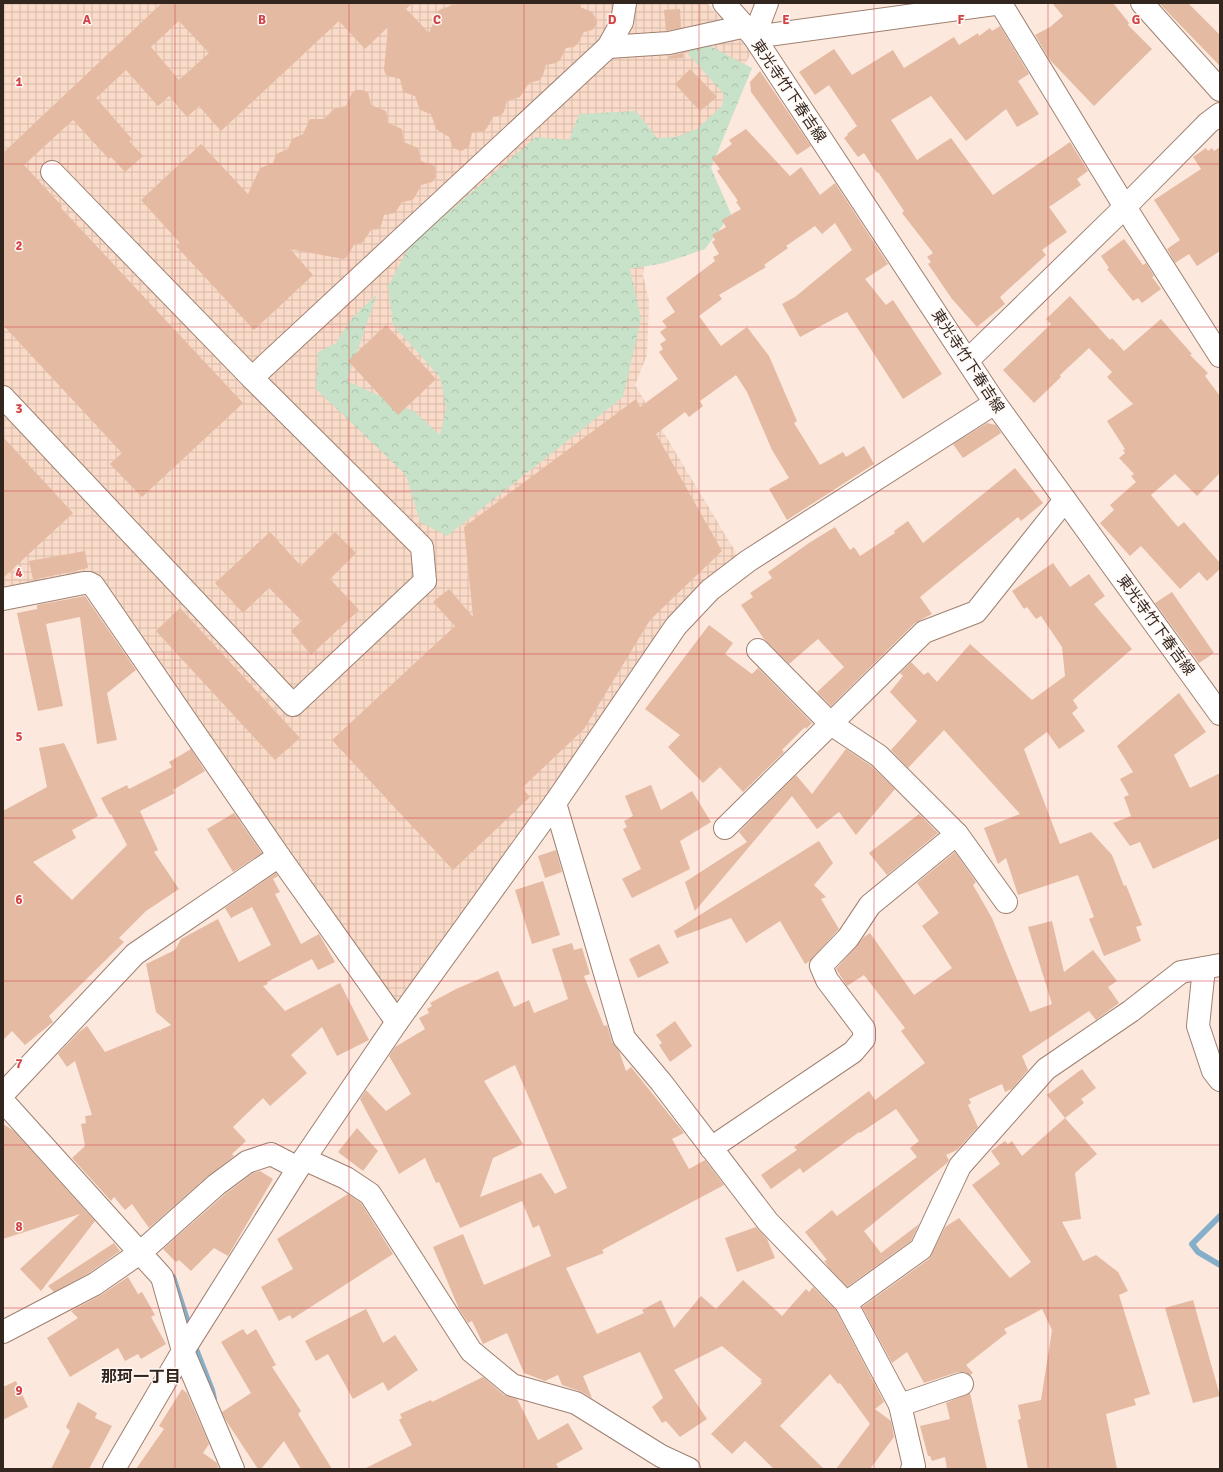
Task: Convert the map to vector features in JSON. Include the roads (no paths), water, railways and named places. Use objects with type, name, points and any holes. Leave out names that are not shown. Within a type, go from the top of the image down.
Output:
[{"type":"street","name":"東光寺竹下春吉線","points":[[724,3],[750,32],[996,403],[1064,500],[1218,707]]},
{"type":"street","points":[[750,32],[767,3]]},
{"type":"street","points":[[1142,3],[1220,90]]},
{"type":"street","points":[[608,47],[669,43],[750,32],[1002,4],[1125,207],[1220,356]]},
{"type":"street","points":[[252,378],[608,47],[624,13],[669,43]]},
{"type":"street","points":[[968,360],[1125,207],[1216,124]]},
{"type":"street","points":[[3,397],[293,705],[424,581],[422,547],[252,378],[52,172]]},
{"type":"street","points":[[114,1469],[183,1351],[301,1163],[397,1022],[555,803],[676,626],[710,590],[748,562],[996,403]]},
{"type":"street","points":[[725,828],[924,632],[976,612],[1064,500]]},
{"type":"street","points":[[3,599],[84,583],[93,585],[279,856],[397,1022]]},
{"type":"street","points":[[758,650],[831,724],[879,756],[957,834],[1006,902]]},
{"type":"street","points":[[555,803],[624,1038],[661,1082],[768,1222],[846,1303],[900,1404],[914,1466],[912,1469]]},
{"type":"street","points":[[711,1148],[853,1052],[864,1039],[864,1029],[827,980],[821,966],[848,938],[870,905],[957,834]]},
{"type":"street","points":[[3,1094],[135,954],[279,856]]},
{"type":"street","points":[[846,1303],[921,1249],[960,1166],[1046,1068],[1130,1011],[1181,972],[1212,966],[1198,1026],[1213,1071],[1220,1080]]},
{"type":"street","points":[[3,1101],[142,1252],[162,1277],[183,1351],[233,1469]]},
{"type":"street","points":[[3,1332],[95,1284],[142,1252],[216,1185],[247,1162],[271,1154],[346,1178],[370,1194],[471,1351],[512,1385],[576,1403],[661,1456],[689,1469]]},
{"type":"street","points":[[900,1404],[962,1384]]},
{"type":"waterway","points":[[1220,1216],[1192,1244],[1198,1252],[1220,1265]]},
{"type":"waterway","points":[[173,1277],[190,1329]]},
{"type":"waterway","points":[[194,1344],[214,1399]]},
{"type":"district","name":"那珂一丁目","points":[[141,1376]]}]
